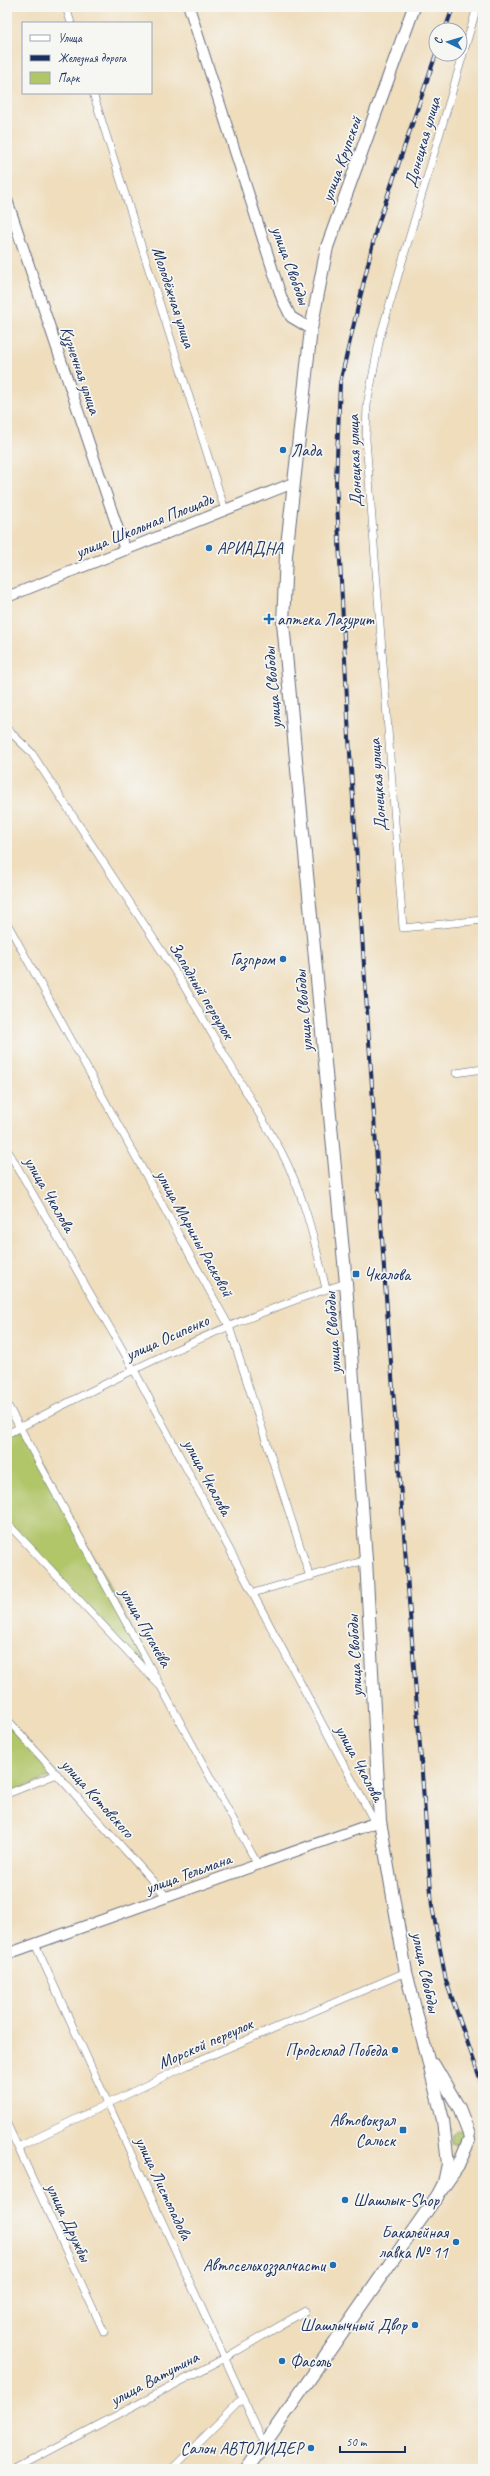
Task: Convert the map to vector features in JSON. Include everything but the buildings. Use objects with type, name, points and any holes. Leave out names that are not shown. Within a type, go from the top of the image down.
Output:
[{"type":"main road","name":"улица Свободы","points":[[189,7],[282,298],[291,317],[311,329],[286,555],[283,623],[346,1283],[366,1560],[378,1822],[406,1972],[423,2035]]},
{"type":"main road","name":"улица Крупской","points":[[311,329],[327,247],[410,10]]},
{"type":"main road","name":"Кузнечная улица","points":[[7,200],[125,550]]},
{"type":"main road","name":"улица Школьная Площадь","points":[[7,597],[293,483]]},
{"type":"main road","name":"улица Тельмана","points":[[7,1954],[378,1822]]},
{"type":"main road","points":[[247,2469],[458,2166],[469,2137],[459,2108],[433,2063],[423,2035]]},
{"type":"main road","points":[[423,2035],[446,2141],[450,2148],[458,2150],[465,2147],[469,2137],[464,2127],[452,2127],[446,2133],[446,2141],[447,2174],[436,2199]]},
{"type":"street","points":[[66,7],[71,22]]},
{"type":"street","name":"Донецкая улица","points":[[477,7],[380,337],[367,405],[366,439],[403,928],[483,920]]},
{"type":"street","name":"Молодёжная улица","points":[[93,94],[225,510]]},
{"type":"street","name":"Западный переулок","points":[[7,729],[31,752],[178,976],[281,1151],[296,1180],[306,1206],[326,1289]]},
{"type":"street","name":"улица Марины Расковой","points":[[7,923],[229,1326],[310,1576]]},
{"type":"street","points":[[456,1073],[483,1069]]},
{"type":"street","name":"улица Чкалова","points":[[7,1149],[133,1368],[253,1593],[378,1822]]},
{"type":"street","name":"улица Осипенко","points":[[7,1434],[133,1368],[229,1326],[326,1289],[346,1283]]},
{"type":"street","name":"улица Пугачёва","points":[[7,1404],[166,1692],[258,1865]]},
{"type":"street","points":[[7,1523],[166,1692]]},
{"type":"street","points":[[253,1593],[366,1560]]},
{"type":"street","name":"улица Котовского","points":[[7,1719],[167,1897]]},
{"type":"street","points":[[7,1794],[57,1774]]},
{"type":"street","name":"улица Листопадова","points":[[35,1944],[264,2444]]},
{"type":"street","name":"Морской переулок","points":[[18,2147],[109,2105],[188,2065],[406,1972]]},
{"type":"street","name":"улица Дружбы","points":[[7,2124],[104,2332]]},
{"type":"street","name":"улица Ватутина","points":[[15,2469],[225,2358],[305,2311]]},
{"type":"street","points":[[172,2469],[243,2398]]},
{"type":"green space","points":[[23,1425],[166,1693],[7,1523],[7,1434]]},
{"type":"green space","points":[[7,1719],[57,1774],[7,1794]]},
{"type":"green space","points":[[457,2130],[466,2132],[462,2146],[451,2143],[452,2134]]},
{"type":"railway","points":[[448,22],[453,7]]},
{"type":"railway","points":[[433,62],[376,230],[340,383],[336,482],[349,738],[385,1283],[432,1906],[446,1981],[483,2087]]},
{"type":"place","name":"Лада","points":[[283,450]]},
{"type":"place","name":"АРИАДНА","points":[[209,548]]},
{"type":"place","name":"аптека Лазурит","points":[[269,619]]},
{"type":"place","name":"Газпром","points":[[283,959]]},
{"type":"place","name":"Чкалова","points":[[356,1274]]},
{"type":"place","name":"Продсклад Победа","points":[[395,2050]]},
{"type":"place","name":"Автовокзал Сальск","points":[[403,2130]]},
{"type":"place","name":"Шашлык-Shop","points":[[345,2200]]},
{"type":"place","name":"Бакалейная лавка № 11","points":[[456,2242]]},
{"type":"place","name":"Автосельхоззапчасти","points":[[333,2265]]},
{"type":"place","name":"Шашлычный Двор","points":[[415,2325]]},
{"type":"place","name":"Фасоль","points":[[282,2361]]},
{"type":"place","name":"Салон АВТОЛИДЕР","points":[[311,2448]]}]
